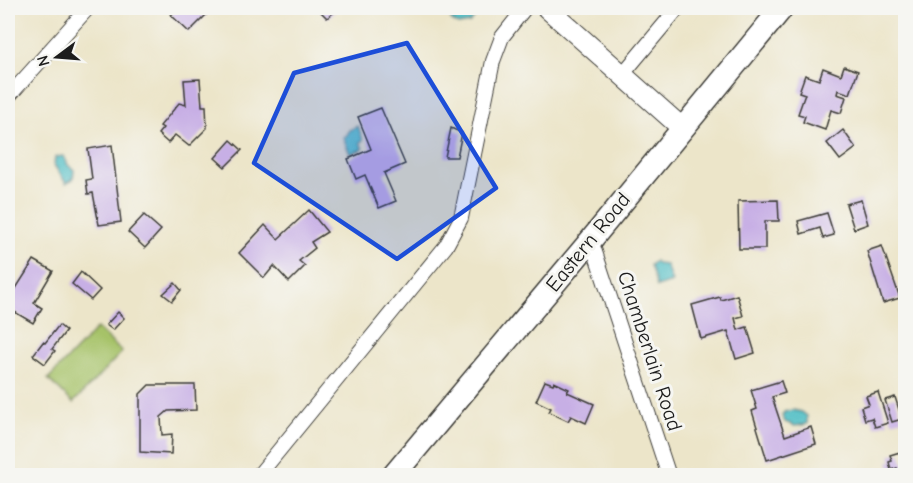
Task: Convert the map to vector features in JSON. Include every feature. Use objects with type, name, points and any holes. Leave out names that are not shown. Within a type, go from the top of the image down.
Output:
[{"type":"main road","name":"Eastern Road","points":[[393,476],[782,8]]},
{"type":"street","points":[[8,97],[88,8]]},
{"type":"street","points":[[258,476],[446,246],[461,218],[493,61],[502,37],[525,8]]},
{"type":"street","points":[[547,8],[682,128]]},
{"type":"street","points":[[622,75],[678,8]]},
{"type":"street","name":"Chamberlain Road","points":[[591,240],[669,476]]},
{"type":"highlighted area","points":[[407,43],[496,188],[397,259],[254,163],[294,73]]},
{"type":"green space","points":[[97,328],[122,352],[73,403],[48,379]]},
{"type":"water","points":[[450,8],[474,8],[475,17],[470,23],[458,25],[451,20]]},
{"type":"water","points":[[358,126],[363,140],[360,142],[363,149],[350,154],[343,137],[349,130]]},
{"type":"water","points":[[64,156],[68,165],[74,170],[73,179],[66,183],[54,165],[55,157]]},
{"type":"water","points":[[655,261],[657,264],[666,265],[672,282],[657,287],[650,265]]},
{"type":"water","points":[[793,410],[807,416],[807,424],[795,426],[785,422],[782,416],[784,412]]},
{"type":"building","points":[[179,8],[213,8],[189,32],[171,15]]},
{"type":"building","points":[[317,8],[339,8],[327,18]]},
{"type":"building","points":[[844,66],[858,71],[850,94],[838,90],[837,94],[846,97],[841,113],[831,110],[825,130],[803,122],[805,116],[798,114],[805,94],[799,92],[805,75],[819,80],[823,68],[841,75]]},
{"type":"building","points":[[200,79],[202,106],[206,106],[207,128],[189,146],[175,135],[168,143],[158,134],[163,128],[160,126],[179,103],[186,105],[184,80]]},
{"type":"building","points":[[381,108],[405,164],[384,173],[396,201],[379,208],[365,175],[356,179],[348,159],[371,149],[358,117]]},
{"type":"building","points":[[451,128],[462,133],[457,157],[445,157]]},
{"type":"building","points":[[843,130],[856,148],[840,160],[827,143]]},
{"type":"building","points":[[231,140],[242,150],[225,167],[215,158]]},
{"type":"building","points":[[112,145],[121,222],[99,225],[93,193],[88,194],[86,180],[92,179],[88,149]]},
{"type":"building","points":[[778,200],[779,221],[765,221],[765,249],[739,249],[738,201]]},
{"type":"building","points":[[861,200],[868,224],[854,229],[846,204]]},
{"type":"building","points":[[309,210],[327,232],[311,242],[315,248],[299,261],[305,266],[289,282],[274,266],[264,278],[239,253],[265,225],[278,239]]},
{"type":"building","points":[[827,213],[834,235],[823,238],[820,228],[801,234],[798,221]]},
{"type":"building","points":[[144,215],[161,230],[145,248],[128,232]]},
{"type":"building","points":[[882,246],[900,298],[883,303],[867,251]]},
{"type":"building","points":[[34,260],[53,271],[34,303],[42,308],[33,323],[8,308],[8,288],[9,286],[15,290]]},
{"type":"building","points":[[81,272],[100,290],[91,300],[72,284]]},
{"type":"building","points":[[175,283],[181,290],[172,301],[163,294]]},
{"type":"building","points":[[737,295],[743,316],[735,318],[738,330],[747,327],[755,353],[736,359],[728,331],[701,339],[692,305]]},
{"type":"building","points":[[118,312],[124,318],[113,330],[106,325]]},
{"type":"building","points":[[59,325],[66,331],[52,349],[55,351],[45,364],[33,355]]},
{"type":"building","points":[[545,381],[553,384],[554,382],[569,389],[567,392],[594,404],[586,423],[571,416],[568,421],[549,412],[551,408],[536,401]]},
{"type":"building","points":[[781,381],[785,393],[772,397],[785,436],[811,427],[816,444],[767,460],[752,411],[757,409],[751,390]]},
{"type":"building","points":[[149,385],[195,385],[196,410],[168,411],[161,417],[162,435],[172,434],[171,454],[140,452],[140,394]]},
{"type":"building","points":[[878,392],[888,423],[875,427],[872,418],[865,420],[861,407],[869,404],[866,396]]},
{"type":"building","points":[[895,397],[902,419],[892,422],[885,400]]},
{"type":"building","points":[[900,452],[906,471],[898,473],[897,468],[891,470],[889,462],[892,461],[890,455]]}]
